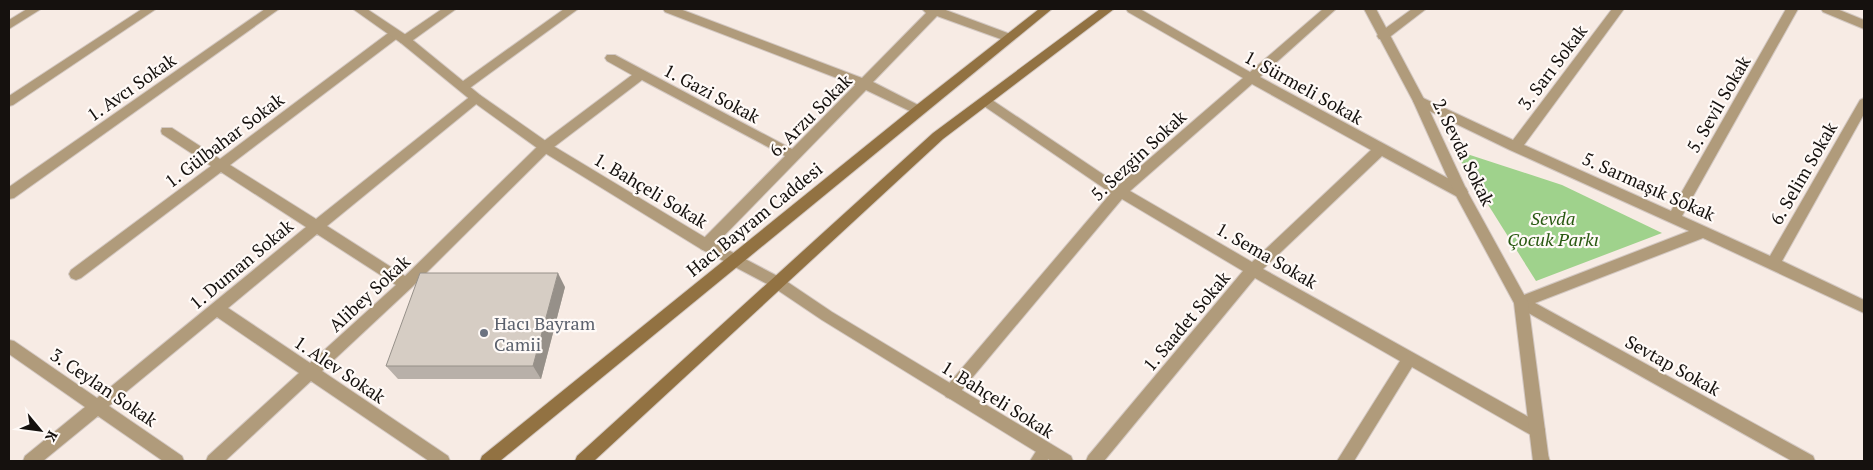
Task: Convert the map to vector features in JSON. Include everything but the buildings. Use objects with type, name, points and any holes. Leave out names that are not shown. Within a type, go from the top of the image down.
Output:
[{"type":"main road","name":"Hacı Bayram Caddesi","points":[[488,461],[918,110],[1046,9]]},
{"type":"main road","points":[[583,461],[938,136],[1108,9]]},
{"type":"street","points":[[9,25],[35,9]]},
{"type":"street","points":[[9,102],[150,9]]},
{"type":"street","name":"1. Avcı Sokak","points":[[9,194],[273,9]]},
{"type":"street","name":"1. Bahçeli Sokak","points":[[362,9],[476,98],[545,148],[706,245],[778,283],[827,316],[951,392],[1042,456],[1065,461]]},
{"type":"street","name":"1. Gülbahar Sokak","points":[[76,274],[221,166],[400,37],[450,9]]},
{"type":"street","points":[[463,87],[572,9]]},
{"type":"street","points":[[669,9],[865,84],[918,110]]},
{"type":"street","name":"1. Sürmeli Sokak","points":[[1132,9],[1249,78],[1461,192]]},
{"type":"street","name":"5. Sezgin Sokak","points":[[951,392],[1120,192],[1330,9]]},
{"type":"street","name":"2. Sevda Sokak","points":[[1370,9],[1419,101],[1461,192],[1522,302],[1542,461]]},
{"type":"street","points":[[1383,36],[1420,9]]},
{"type":"street","name":"3. Sarı Sokak","points":[[1515,147],[1618,9]]},
{"type":"street","name":"5. Sevil Sokak","points":[[1674,217],[1792,9]]},
{"type":"street","points":[[1827,9],[1864,24]]},
{"type":"street","points":[[933,10],[1009,38]]},
{"type":"street","name":"6. Arzu Sokak","points":[[706,245],[865,84],[933,10]]},
{"type":"street","name":"1. Gazi Sokak","points":[[610,58],[795,156]]},
{"type":"street","name":"1. Gazi Sokak","points":[[545,148],[640,75]]},
{"type":"street","name":"1. Duman Sokak","points":[[31,461],[476,98]]},
{"type":"street","name":"1. Sema Sokak","points":[[985,101],[1120,192],[1253,270],[1538,430]]},
{"type":"street","name":"5. Sarmaşık Sokak","points":[[1419,101],[1515,147],[1774,262],[1864,307]]},
{"type":"street","name":"6. Selim Sokak","points":[[1774,262],[1864,103]]},
{"type":"street","points":[[167,131],[315,228],[406,284]]},
{"type":"street","name":"Alibey Sokak","points":[[214,461],[406,284],[545,148]]},
{"type":"street","name":"1. Saadet Sokak","points":[[1094,461],[1253,270],[1380,150]]},
{"type":"street","points":[[1522,302],[1705,231]]},
{"type":"street","name":"Sevtap Sokak","points":[[1522,302],[1807,461]]},
{"type":"street","name":"1. Alev Sokak","points":[[217,309],[312,371],[442,461]]},
{"type":"street","name":"3. Ceylan Sokak","points":[[9,346],[176,461]]},
{"type":"street","points":[[1345,461],[1410,358]]},
{"type":"green space","name":"Sevda Çocuk Parkı","points":[[1467,154],[1562,185],[1662,233],[1536,281],[1460,160]]},
{"type":"place","name":"Hacı Bayram Camii","points":[[484,333]]}]
